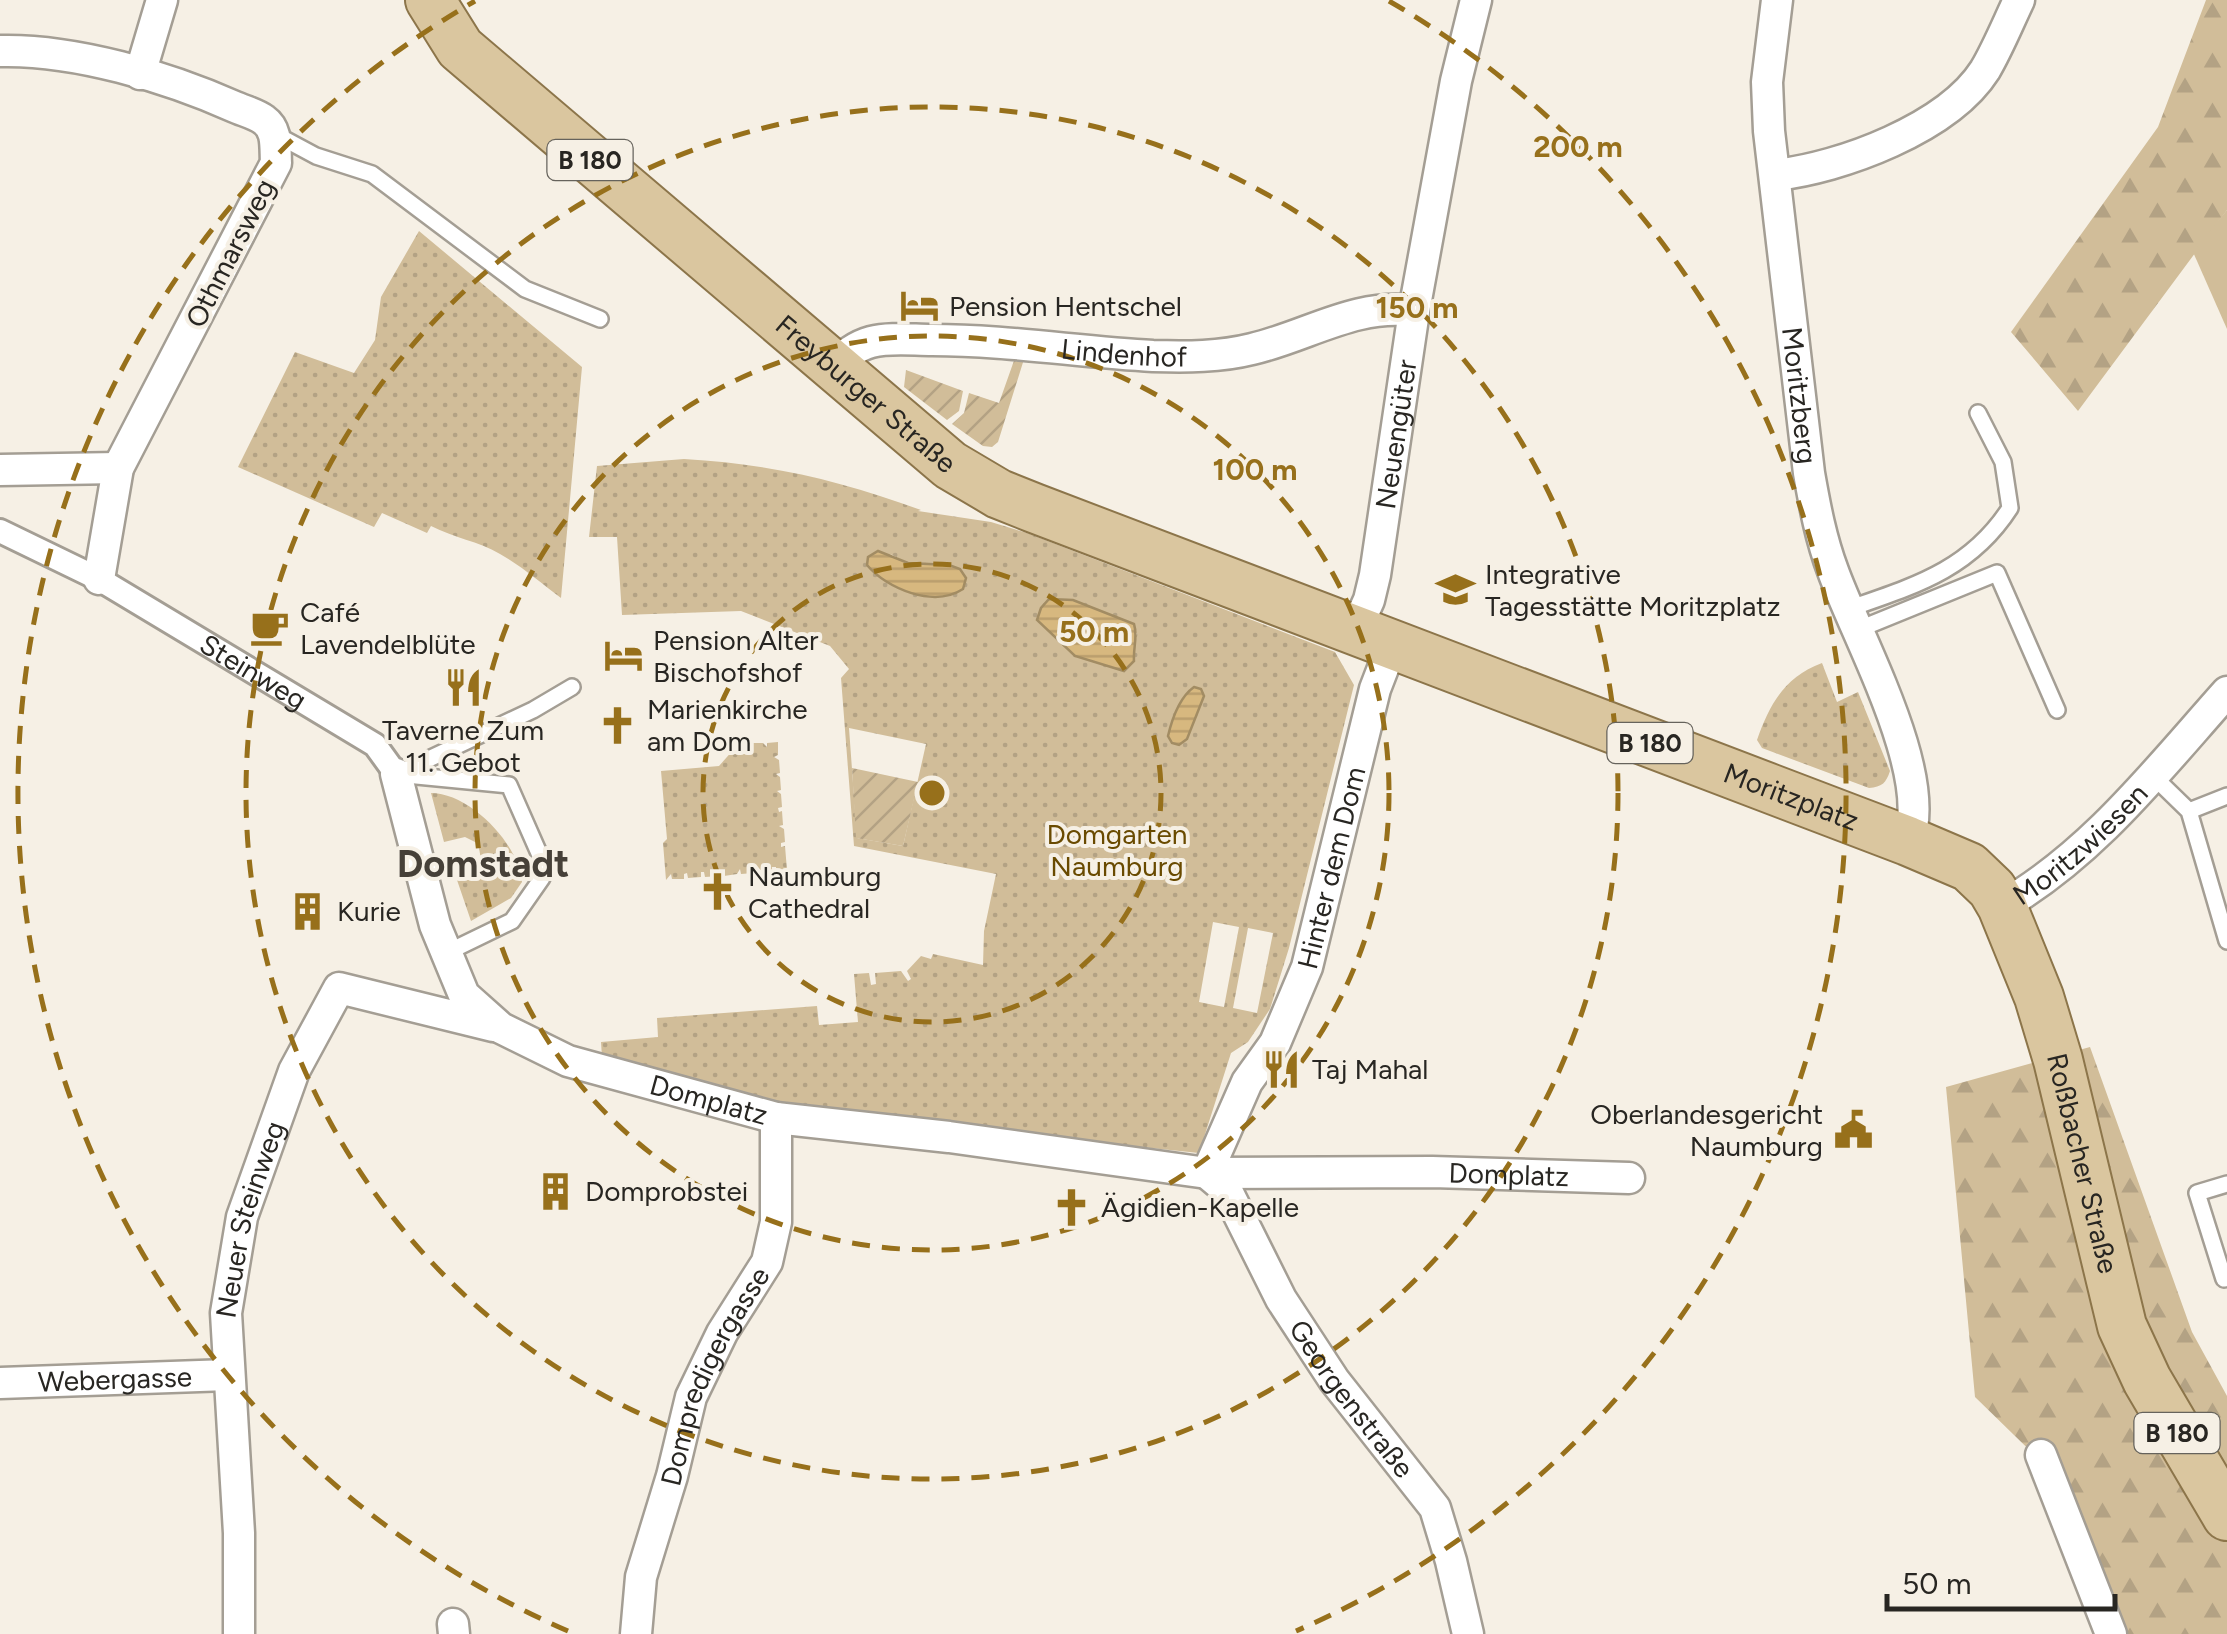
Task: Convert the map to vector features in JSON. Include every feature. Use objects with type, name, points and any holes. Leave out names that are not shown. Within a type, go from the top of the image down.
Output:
[{"type":"main road","name":"Freyburger Straße","points":[[430,0],[460,48],[950,465],[999,494],[1374,638]]},
{"type":"main road","name":"Moritzplatz","points":[[1374,638],[1908,840]]},
{"type":"main road","name":"Roßbacher Straße","points":[[1908,840],[1970,868],[1992,889],[2002,906],[2039,997],[2058,1060],[2122,1326],[2147,1380],[2227,1516]]},
{"type":"street","points":[[140,74],[162,0]]},
{"type":"street","name":"Neuengüter","points":[[1374,638],[1369,600],[1414,311],[1456,81],[1476,0]]},
{"type":"street","name":"Moritzberg","points":[[1777,0],[1767,82],[1810,474],[1818,522],[1910,765],[1916,823],[1908,840]]},
{"type":"street","points":[[1775,175],[1822,166],[1907,135],[1938,116],[1984,72],[2019,0]]},
{"type":"street","points":[[0,51],[93,61],[140,74],[210,96],[266,121],[275,134]]},
{"type":"street","name":"Othmarsweg","points":[[118,468],[276,163],[275,134]]},
{"type":"street","name":"Lindenhof","points":[[832,366],[870,342],[892,340],[985,340],[1151,356],[1211,356],[1254,348],[1365,310],[1414,311]]},
{"type":"street","points":[[0,470],[118,468],[99,579]]},
{"type":"street","name":"Steinweg","points":[[0,530],[99,579],[375,745],[396,774]]},
{"type":"street","name":"Hinter dem Dom","points":[[1207,1173],[1247,1082],[1275,1042],[1308,967],[1375,688],[1374,638]]},
{"type":"street","name":"Moritzwiesen","points":[[2002,906],[2025,894],[2068,859],[2227,692]]},
{"type":"street","name":"Domplatz","points":[[396,774],[435,926],[464,995],[501,1028],[568,1061],[776,1118],[949,1137],[1207,1173],[1432,1172],[1629,1178]]},
{"type":"street","name":"Neuer Steinweg","points":[[239,1634],[239,1533],[226,1313],[242,1217],[294,1071],[339,988],[501,1028]]},
{"type":"street","name":"Dompredigergasse","points":[[636,1634],[641,1577],[691,1397],[722,1334],[767,1262],[776,1222],[776,1118]]},
{"type":"street","name":"Georgenstraße","points":[[1207,1173],[1226,1189],[1281,1299],[1334,1380],[1435,1508],[1468,1634]]},
{"type":"street","name":"Webergasse","points":[[0,1382],[228,1375]]},
{"type":"street","points":[[2041,1455],[2112,1634]]},
{"type":"lane","points":[[275,134],[316,156],[372,174],[525,289],[600,319]]},
{"type":"lane","points":[[1852,620],[1928,580],[1992,537],[2010,508],[2003,462],[1978,413]]},
{"type":"lane","points":[[1852,620],[1997,573],[2057,710]]},
{"type":"lane","points":[[396,774],[533,710],[572,687]]},
{"type":"lane","points":[[396,774],[509,785],[542,860],[542,878],[512,921],[446,953]]},
{"type":"lane","name":"Moritzwiesen","points":[[2152,775],[2190,811],[2227,941]]},
{"type":"lane","name":"Moritzwiesen","points":[[2190,811],[2227,796]]},
{"type":"lane","points":[[2224,1280],[2197,1193],[2227,1184]]},
{"type":"green space","points":[[2206,0],[2227,0],[2227,210],[2078,411],[2011,332],[2158,127]]},
{"type":"green space","points":[[2227,210],[2227,329],[2193,252]]},
{"type":"green space","points":[[419,231],[582,367],[561,598],[516,564],[483,546],[431,526],[427,533],[382,513],[374,527],[238,467],[295,352],[354,373],[375,340],[381,297]]},
{"type":"green space","points":[[1016,355],[1025,356],[998,442],[992,447],[983,446],[952,424],[964,413],[969,393],[999,403]]},
{"type":"green space","points":[[906,370],[963,391],[959,411],[947,420],[904,387]]},
{"type":"green space","name":"Domgarten Naumburg","points":[[684,459],[776,469],[833,482],[921,510],[918,511],[991,522],[1027,533],[1335,652],[1354,685],[1289,948],[1270,1009],[1248,1042],[1231,1053],[1199,1153],[775,1109],[602,1057],[601,1042],[658,1037],[657,1018],[817,1006],[819,1025],[858,1022],[854,974],[869,973],[871,985],[876,984],[875,973],[901,971],[908,981],[911,979],[907,971],[921,956],[931,959],[933,954],[983,965],[984,931],[996,874],[854,846],[841,678],[849,669],[830,646],[741,611],[622,615],[617,537],[589,537],[597,466]],"holes":[[[890,554],[908,563],[949,565],[963,589],[953,595],[931,596]],[[1137,633],[1124,671],[1075,656]],[[849,728],[926,744],[903,846],[857,838]],[[1213,922],[1239,927],[1224,1007],[1199,1002]],[[1248,928],[1273,933],[1257,1013],[1233,1008]]]},
{"type":"green space","points":[[1822,663],[1837,702],[1858,692],[1890,771],[1880,785],[1869,788],[1762,748],[1757,740],[1780,693],[1798,676]]},
{"type":"green space","points":[[778,742],[778,755],[774,757],[779,760],[780,773],[776,774],[781,790],[777,791],[782,807],[778,808],[783,825],[779,826],[784,829],[785,842],[781,847],[785,846],[787,870],[776,871],[772,867],[772,871],[759,873],[754,868],[754,873],[741,874],[740,869],[737,874],[724,876],[720,871],[720,876],[705,877],[701,872],[701,877],[688,878],[687,873],[684,879],[672,879],[671,874],[666,880],[661,771],[719,766],[734,749],[733,745],[747,743],[748,748],[751,743],[763,743],[767,747],[767,743]]},
{"type":"green space","points":[[852,768],[918,782],[903,846],[856,838]]},
{"type":"green space","points":[[431,793],[446,795],[476,811],[502,837],[519,867],[522,882],[511,898],[471,921],[457,880],[478,867],[477,843],[465,837],[444,842]]},
{"type":"green space","points":[[2090,1047],[2192,1332],[2227,1396],[2227,1634],[2125,1634],[2055,1475],[1975,1397],[1946,1087]]},
{"type":"shaded area","points":[[878,551],[908,563],[960,569],[966,578],[963,589],[939,597],[899,588],[867,565],[868,557]]},
{"type":"shaded area","points":[[1049,599],[1073,600],[1134,624],[1134,661],[1124,671],[1075,656],[1037,620]]},
{"type":"shaded area","points":[[1194,687],[1201,689],[1204,696],[1187,739],[1179,745],[1172,743],[1168,736],[1174,716]]},
{"type":"place","name":"Pension Hentschel","points":[[919,306]]},
{"type":"place","name":"Integrative Tagesstätte Moritzplatz","points":[[1455,590]]},
{"type":"place","name":"Café Lavendelblüte","points":[[270,628]]},
{"type":"place","name":"Pension Alter Bischofshof","points":[[623,656]]},
{"type":"place","name":"Taverne Zum 11. Gebot","points":[[463,687]]},
{"type":"place","name":"Marienkirche am Dom","points":[[617,725]]},
{"type":"place","name":"Naumburg Cathedral","points":[[718,892]]},
{"type":"place","name":"Kurie","points":[[307,911]]},
{"type":"place","name":"Taj Mahal","points":[[1282,1069]]},
{"type":"place","name":"Oberlandesgericht Naumburg","points":[[1853,1130]]},
{"type":"place","name":"Domprobstei","points":[[555,1191]]},
{"type":"place","name":"Ägidien-Kapelle","points":[[1071,1207]]},
{"type":"district","name":"Domstadt","points":[[483,864]]}]
